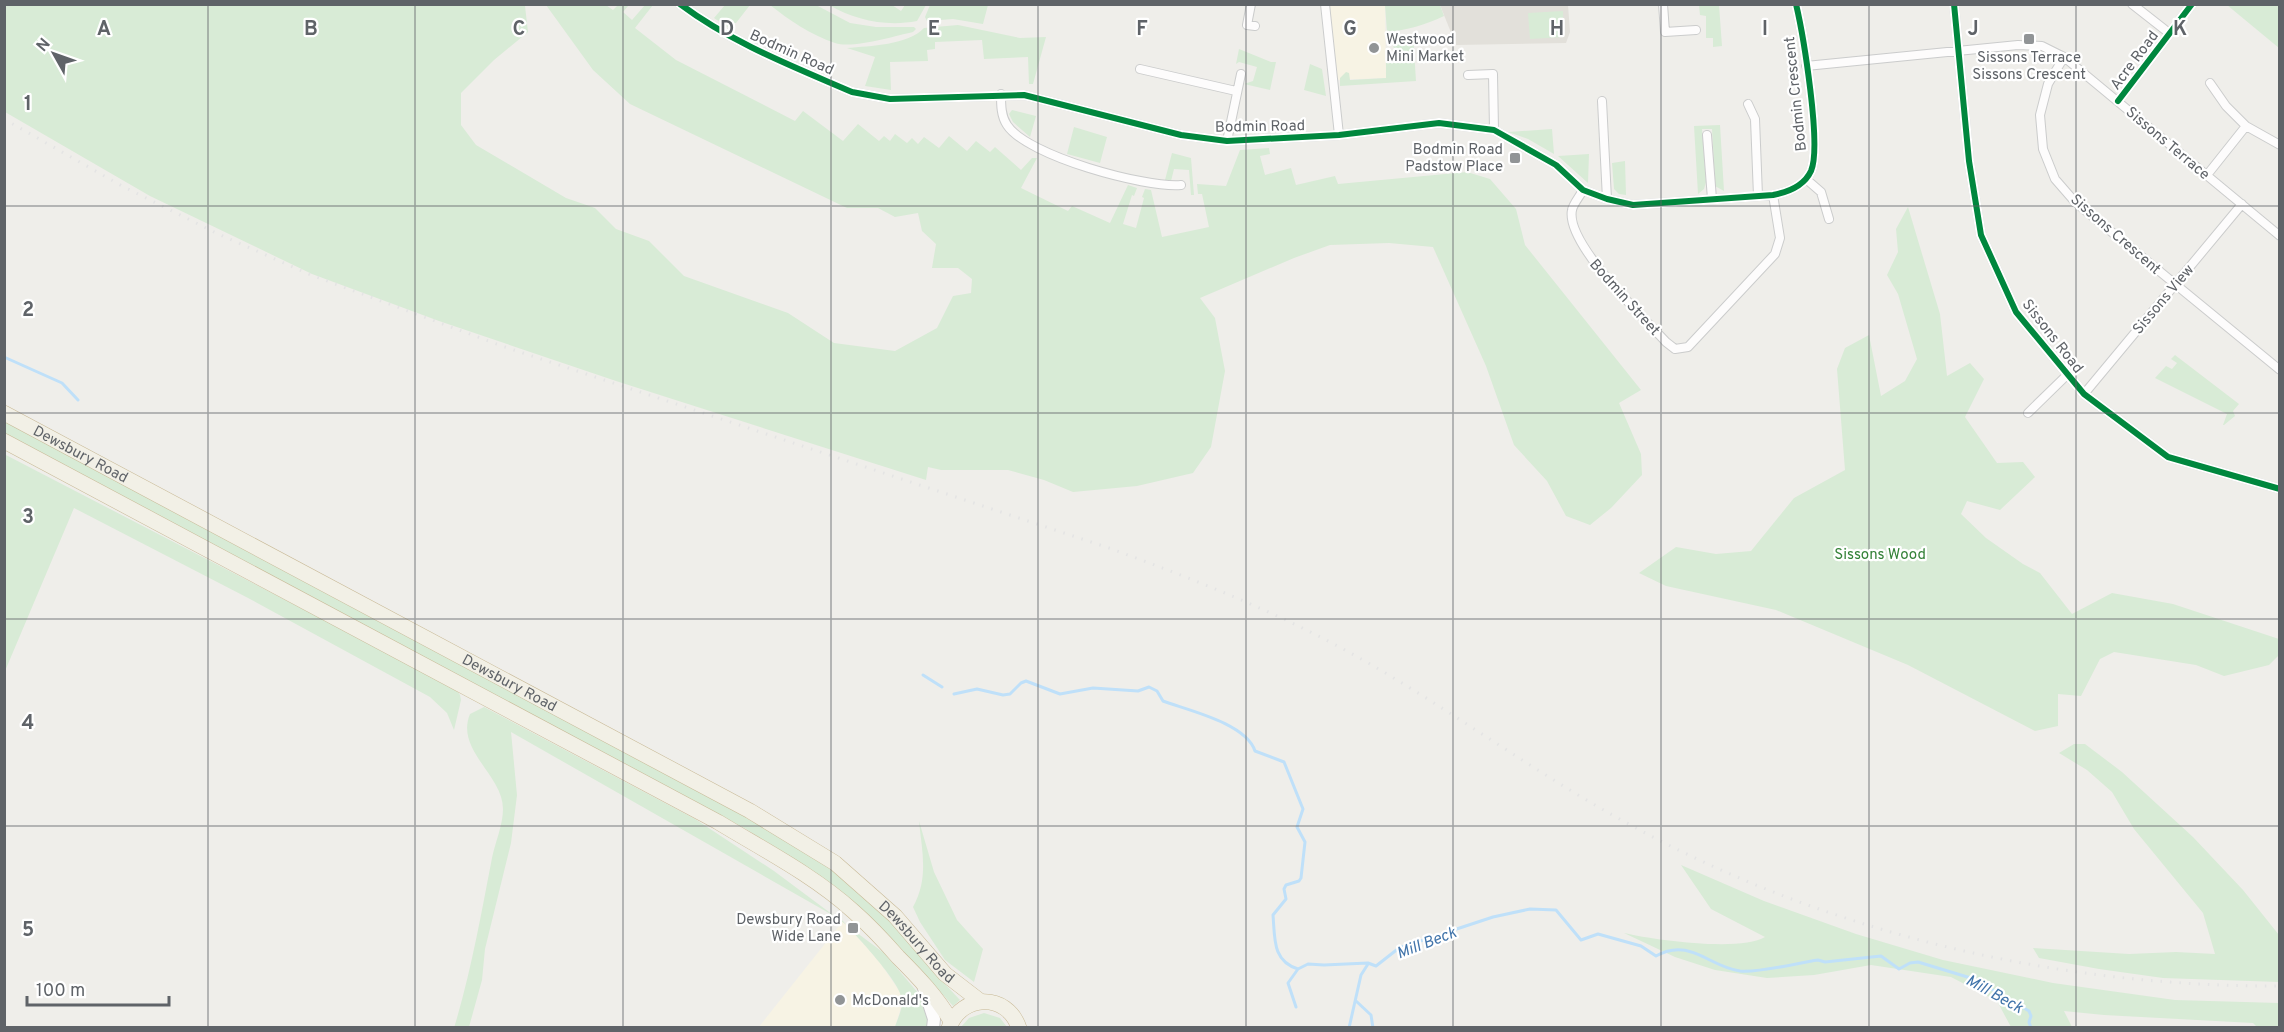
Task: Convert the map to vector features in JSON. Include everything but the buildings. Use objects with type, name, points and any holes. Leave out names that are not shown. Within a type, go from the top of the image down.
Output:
[{"type":"highway","name":"Dewsbury Road","points":[[4,414],[750,811],[835,863],[895,916],[945,974],[980,1001]]},
{"type":"highway","name":"Dewsbury Road","points":[[4,441],[718,822],[807,876],[852,910],[921,980],[941,1004],[950,1024]]},
{"type":"highway","name":"Dewsbury Road","points":[[950,1024],[958,1011],[968,1004],[988,1001],[1003,1006],[1014,1017],[1019,1028]]},
{"type":"main road","points":[[921,980],[933,1019],[933,1028]]},
{"type":"street","name":"Bodmin Road","points":[[680,4],[701,20],[758,51],[852,92],[890,99],[1001,94],[1034,97],[1181,135],[1227,141],[1339,135],[1439,123],[1494,130],[1556,165],[1583,190],[1633,205],[1773,195],[1786,193],[1806,179]]},
{"type":"street","points":[[1251,4],[1247,25],[1255,26]]},
{"type":"street","points":[[1325,4],[1339,135]]},
{"type":"street","points":[[1663,4],[1665,32],[1696,30]]},
{"type":"street","name":"Bodmin Crescent","points":[[1796,4],[1815,144],[1812,169],[1806,179]]},
{"type":"street","name":"Sissons Road","points":[[1954,4],[1969,161],[1981,235],[2016,312],[2085,394],[2168,457],[2280,489]]},
{"type":"street","points":[[2132,4],[2169,33]]},
{"type":"street","name":"Acre Road","points":[[2118,101],[2192,4]]},
{"type":"street","name":"Sissons Terrace","points":[[1806,66],[1958,50],[2018,45],[2042,46],[2064,57],[2280,236]]},
{"type":"street","name":"Sissons Crescent","points":[[2064,57],[2048,84],[2040,115],[2043,148],[2055,179],[2075,202],[2280,370]]},
{"type":"street","points":[[1140,69],[1236,91]]},
{"type":"street","points":[[1227,141],[1241,74]]},
{"type":"street","points":[[1468,75],[1493,74],[1494,130]]},
{"type":"street","points":[[2210,83],[2226,106],[2246,126],[2280,145]]},
{"type":"street","points":[[1001,94],[1006,125],[1044,153],[1143,182],[1167,186],[1181,185]]},
{"type":"street","points":[[1602,101],[1607,199]]},
{"type":"street","points":[[1748,104],[1755,122],[1758,196]]},
{"type":"street","points":[[2206,175],[2246,126]]},
{"type":"street","points":[[1707,135],[1712,199]]},
{"type":"street","points":[[1806,179],[1821,192],[1829,219]]},
{"type":"street","name":"Bodmin Street","points":[[1583,190],[1571,211],[1575,235],[1590,259],[1675,349],[1688,347],[1774,254],[1780,238],[1773,195]]},
{"type":"street","name":"Sissons View","points":[[2085,394],[2242,204]]},
{"type":"street","points":[[2028,413],[2068,374]]},
{"type":"shaded area","points":[[1325,5],[1385,5],[1386,78],[1332,80]]},
{"type":"shaded area","points":[[1440,5],[1568,5],[1570,32],[1566,43],[1456,45]]},
{"type":"shaded area","points":[[843,921],[878,960],[900,992],[903,1001],[895,1027],[758,1028]]},
{"type":"green space","points":[[514,4],[525,6],[528,32],[494,60],[461,93],[461,125],[476,145],[566,198],[595,208],[616,229],[649,241],[684,276],[788,313],[834,343],[895,351],[937,328],[953,296],[971,293],[972,279],[958,268],[932,268],[936,244],[922,231],[918,213],[895,217],[878,208],[847,208],[630,104],[593,70],[546,5],[606,5],[613,10],[618,5],[629,5],[623,12],[632,20],[645,5],[653,5],[635,28],[676,60],[795,121],[803,111],[843,141],[858,124],[879,141],[884,136],[890,141],[895,134],[907,143],[912,138],[918,144],[924,137],[939,148],[949,136],[967,151],[976,141],[990,152],[995,147],[1021,170],[1032,158],[1037,158],[1021,188],[1068,211],[1072,206],[1110,223],[1128,185],[1137,188],[1134,196],[1132,195],[1123,224],[1136,228],[1145,189],[1151,190],[1162,237],[1209,227],[1202,194],[1198,194],[1197,184],[1226,186],[1240,150],[1269,148],[1270,154],[1260,156],[1265,175],[1291,168],[1296,185],[1335,176],[1338,184],[1467,172],[1490,179],[1516,209],[1525,245],[1641,390],[1619,403],[1641,454],[1642,475],[1611,508],[1590,525],[1566,516],[1547,481],[1514,445],[1486,366],[1433,247],[1389,243],[1330,245],[1200,298],[1215,318],[1225,371],[1211,447],[1193,473],[1137,486],[1073,492],[1044,480],[1008,470],[941,470],[928,467],[926,480],[616,381],[439,321],[312,274],[150,196],[5,112],[5,5]]},
{"type":"green space","points":[[930,4],[988,5],[983,24],[953,19],[927,21],[925,17]]},
{"type":"green space","points":[[725,5],[750,5],[736,23],[731,23],[727,27],[714,18]]},
{"type":"green space","points":[[770,5],[816,5],[850,23],[876,27],[914,27],[916,29],[913,32],[874,41],[852,44],[835,43],[793,22]]},
{"type":"green space","points":[[829,5],[892,5],[901,11],[905,5],[926,5],[917,21],[882,23],[849,15]]},
{"type":"green space","points":[[1385,5],[1440,5],[1444,16],[1416,27],[1387,32]]},
{"type":"green space","points":[[1699,5],[1719,5],[1722,46],[1713,47],[1713,38],[1706,38],[1706,16],[1700,15]]},
{"type":"green space","points":[[2227,5],[2279,5],[2279,48]]},
{"type":"green space","points":[[1563,11],[1564,37],[1530,39],[1528,13]]},
{"type":"green space","points":[[958,25],[1020,38],[1046,37],[1033,84],[1029,84],[1028,57],[984,59],[982,40],[935,42],[935,49],[927,50],[928,61],[890,62],[891,90],[865,86],[875,57],[847,48],[888,44],[917,34],[924,28]]},
{"type":"green space","points":[[1413,35],[1416,81],[1340,86],[1340,78],[1346,72],[1349,73],[1350,80],[1386,78],[1386,59],[1396,57],[1392,40],[1386,41],[1386,37]]},
{"type":"green space","points":[[1239,49],[1276,62],[1270,90],[1244,84],[1253,81],[1257,67],[1239,62],[1236,64]]},
{"type":"green space","points":[[1310,64],[1322,69],[1326,96],[1304,90]]},
{"type":"green space","points":[[1012,110],[1036,116],[1030,137],[1013,122],[1009,114]]},
{"type":"green space","points":[[1720,125],[1724,191],[1715,186],[1713,180],[1715,180],[1712,129],[1702,129],[1706,182],[1704,189],[1698,194],[1694,126]]},
{"type":"green space","points":[[1074,127],[1107,137],[1100,163],[1067,154]]},
{"type":"green space","points":[[1552,129],[1554,154],[1528,139],[1508,132]]},
{"type":"green space","points":[[1172,153],[1191,158],[1194,195],[1191,195],[1189,170],[1174,169],[1171,181],[1165,180]]},
{"type":"green space","points":[[1589,154],[1588,183],[1558,156]]},
{"type":"green space","points":[[1625,161],[1626,195],[1619,194],[1614,189],[1612,163]]},
{"type":"green space","name":"Sissons Wood","points":[[1908,207],[1940,314],[1947,376],[1970,363],[1984,379],[1965,417],[1997,463],[2023,462],[2035,477],[2000,510],[1967,501],[1961,514],[1986,538],[2040,573],[2072,614],[2112,593],[2173,604],[2279,639],[2279,655],[2269,665],[2224,676],[2196,665],[2114,652],[2100,659],[2081,696],[2058,694],[2058,726],[2035,731],[1908,665],[1776,610],[1666,586],[1639,573],[1676,547],[1716,554],[1751,551],[1794,498],[1845,470],[1837,369],[1845,348],[1869,335],[1881,396],[1905,381],[1917,359],[1898,294],[1887,275],[1898,252],[1896,229]]},
{"type":"green space","points":[[2175,355],[2239,404],[2233,411],[2235,416],[2223,425],[2227,414],[2155,378],[2166,366],[2172,369],[2177,363],[2171,359]]},
{"type":"green space","points":[[4,419],[767,824],[825,865],[867,899],[960,1000],[953,1006],[886,934],[832,886],[746,829],[5,433]]},
{"type":"green space","points":[[4,454],[455,688],[461,700],[454,730],[447,713],[430,697],[250,599],[74,508],[5,671]]},
{"type":"green space","points":[[484,707],[695,819],[774,871],[835,916],[511,732],[517,795],[511,843],[485,949],[482,980],[469,1027],[454,1028],[471,965],[503,815],[501,797],[496,785],[469,739],[467,727],[470,714]]},
{"type":"green space","points":[[2074,744],[2085,744],[2122,772],[2193,837],[2243,890],[2279,935],[2279,982],[2163,978],[2039,958],[2033,948],[2129,954],[2176,952],[2215,954],[2203,913],[2134,829],[2112,792],[2087,770],[2059,753]]},
{"type":"green space","points":[[919,821],[934,872],[957,920],[983,949],[974,982],[945,960],[913,907],[923,875]]},
{"type":"green space","points":[[1681,865],[1764,901],[1856,934],[1943,960],[2053,983],[2175,1000],[2279,1003],[2279,1027],[2257,1027],[2253,1023],[2064,1011],[2072,1027],[2011,1027],[1997,1001],[1951,977],[1871,965],[1814,975],[1767,978],[1715,970],[1675,957],[1624,933],[1655,939],[1717,944],[1737,944],[1765,937],[1711,909]]},
{"type":"green space","points":[[847,925],[884,953],[919,994],[927,1014],[928,1027],[895,1027],[902,1007],[900,992],[886,971]]},
{"type":"green space","points":[[984,1013],[1000,1018],[1007,1027],[961,1027],[969,1018]]},
{"type":"waterway","points":[[4,357],[62,383],[78,400]]},
{"type":"waterway","name":"Mill Beck","points":[[923,675],[942,687]]},
{"type":"waterway","name":"Mill Beck","points":[[954,694],[977,689],[1003,695],[1010,694],[1026,681],[1060,694],[1093,688],[1138,691],[1149,687],[1157,691],[1163,701],[1228,725],[1249,741],[1255,751],[1284,762],[1303,809],[1297,827],[1305,842],[1301,878],[1299,881],[1286,885],[1284,889],[1286,899],[1273,915],[1274,932],[1279,954],[1283,960],[1298,969],[1308,964],[1368,963],[1376,966],[1399,948],[1493,917],[1530,909],[1556,910],[1581,940],[1598,934],[1641,946],[1656,956],[1668,951],[1689,951],[1740,971],[1768,969],[1818,960],[1825,962],[1881,956],[1899,969],[1910,963],[1918,962],[1974,979],[2029,1011],[2031,1028]]},
{"type":"waterway","points":[[1349,1028],[1361,975],[1368,964]]},
{"type":"waterway","points":[[1296,1007],[1288,983],[1298,969]]},
{"type":"waterway","points":[[1356,1001],[1371,1015],[1373,1028]]},
{"type":"railway","points":[[4,119],[122,186],[216,233],[311,275],[502,346],[1109,548],[1242,600],[1307,630],[1370,664],[1568,789],[1636,828],[1711,865],[1788,898],[1867,925],[1948,947],[2030,964],[2113,977],[2197,984],[2280,986]]},
{"type":"cycle path","points":[[680,4],[741,42],[852,92],[890,99],[1024,95],[1181,135],[1227,141],[1339,135],[1439,123],[1494,130],[1556,165],[1583,190],[1633,205],[1773,195],[1795,188],[1804,181],[1811,171],[1814,158],[1813,115],[1807,63],[1796,4]]},
{"type":"cycle path","points":[[1954,4],[1969,161],[1981,235],[2016,312],[2084,394],[2168,457],[2280,489]]},
{"type":"cycle path","points":[[2118,101],[2192,4]]},
{"type":"place","name":"Sissons Terrace Sissons Crescent","points":[[2029,39]]},
{"type":"place","name":"Westwood Mini Market","points":[[1374,48]]},
{"type":"place","name":"Bodmin Road Padstow Place","points":[[1515,158]]},
{"type":"place","name":"Dewsbury Road Wide Lane","points":[[853,928]]},
{"type":"place","name":"McDonald's","points":[[840,1000]]}]
